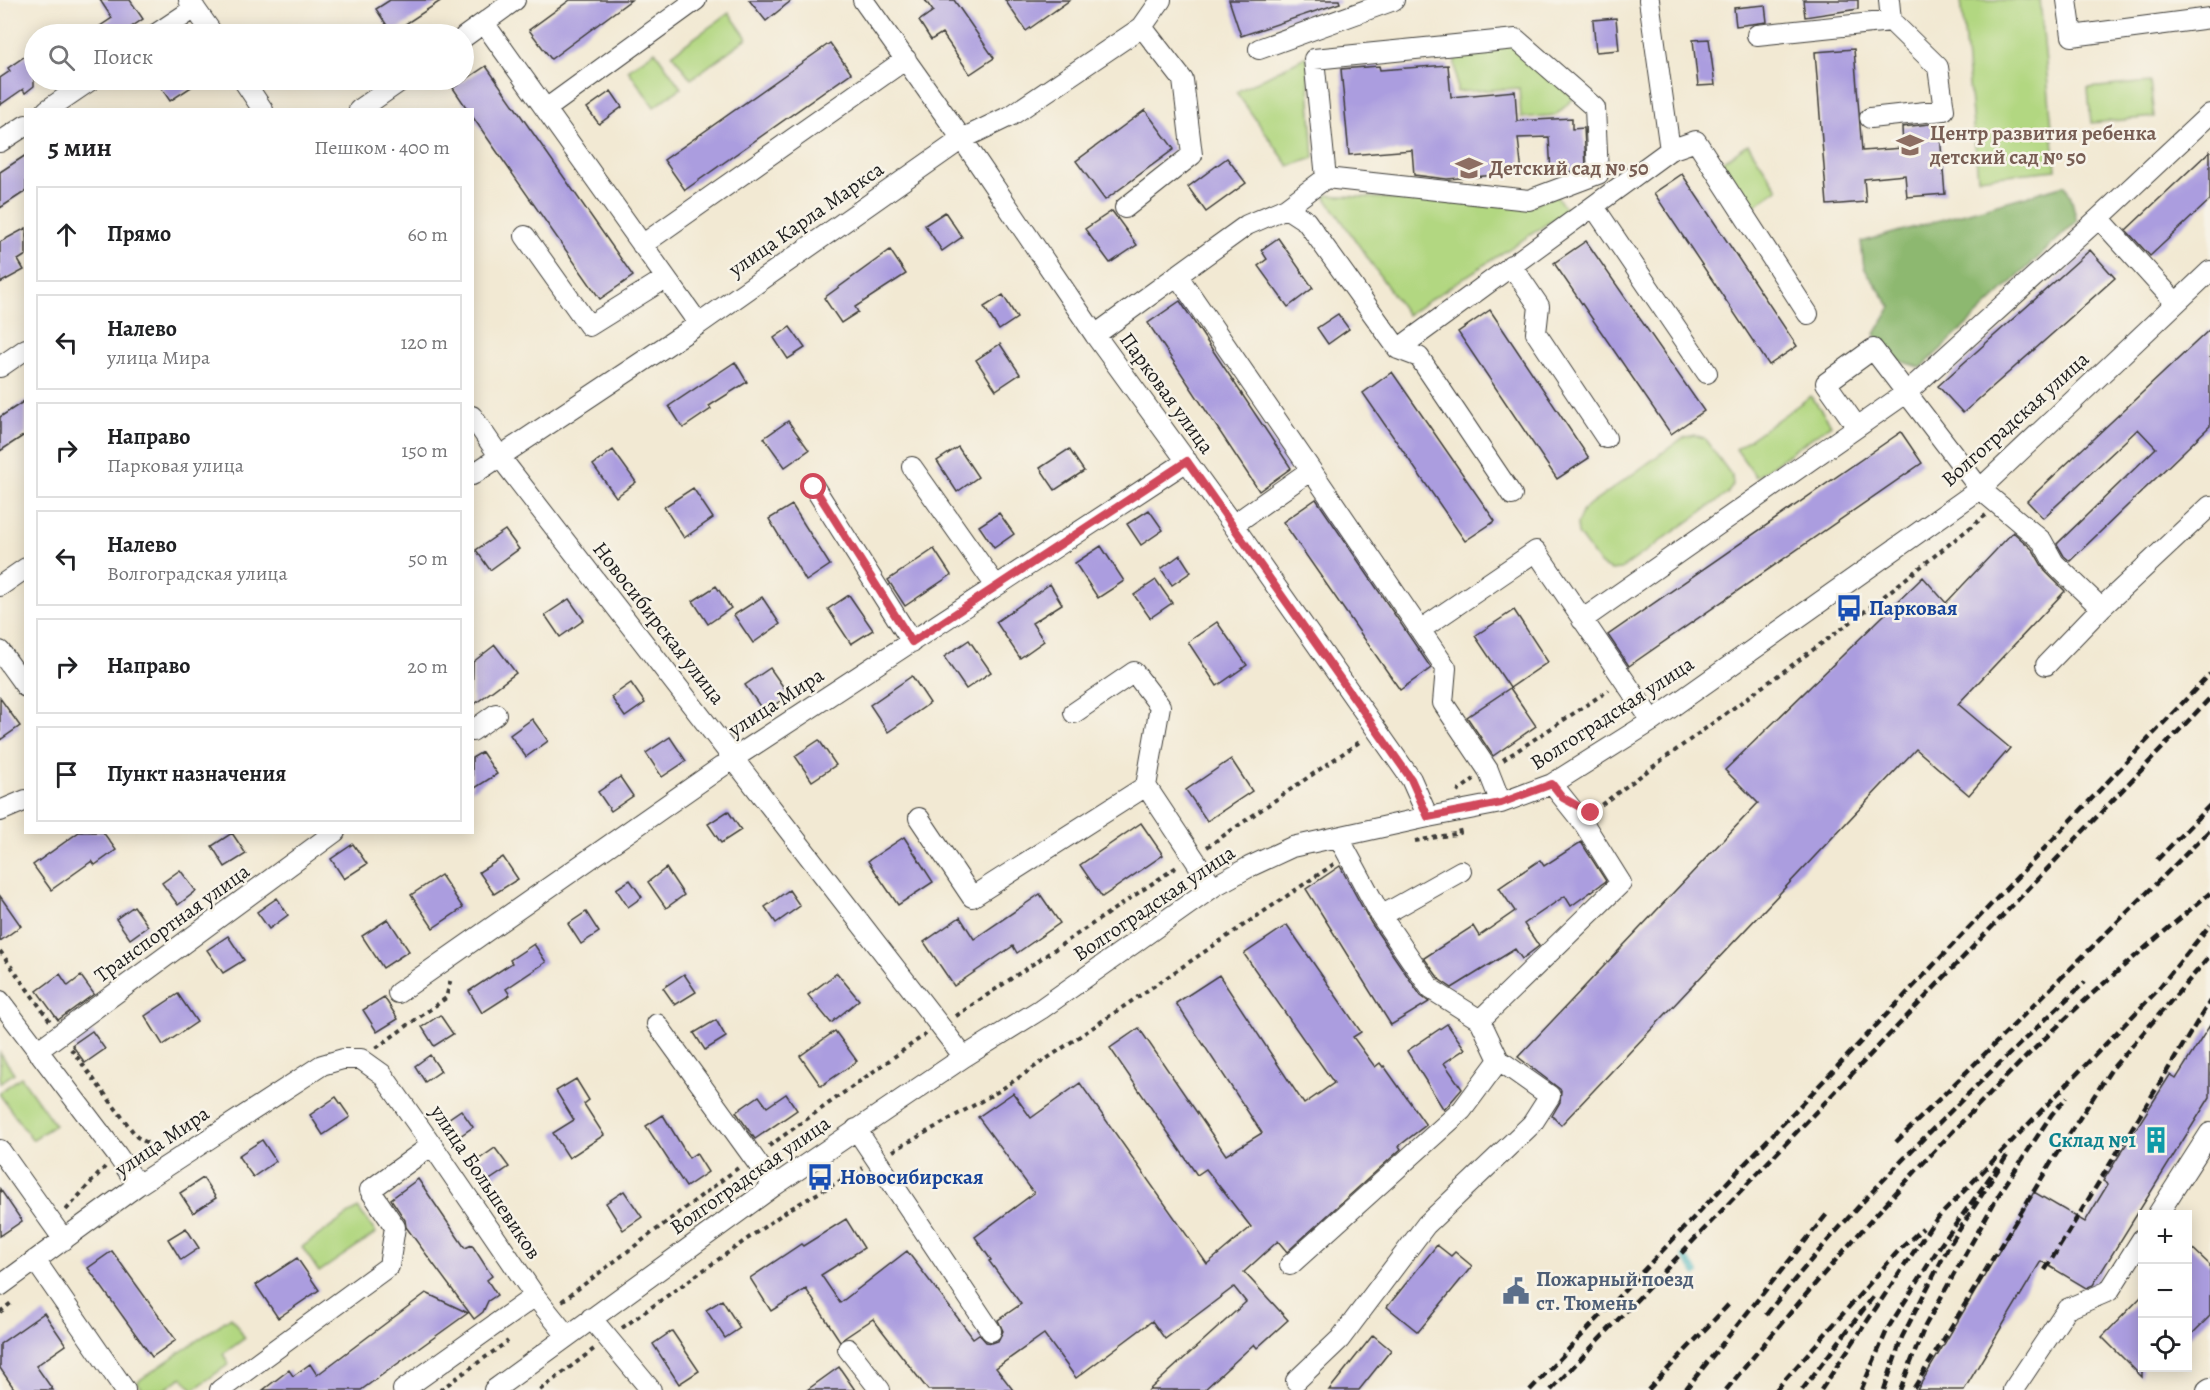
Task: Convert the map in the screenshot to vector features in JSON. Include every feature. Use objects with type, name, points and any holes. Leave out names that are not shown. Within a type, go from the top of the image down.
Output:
[{"type":"street","points":[[474,30],[515,0]]},
{"type":"street","points":[[546,109],[696,0]]},
{"type":"street","name":"Парковая улица","points":[[863,0],[906,58],[1095,335],[1233,525],[1411,779],[1428,817]]},
{"type":"street","name":"улица Карла Маркса","points":[[474,474],[699,324],[962,139],[1012,115],[1142,27],[1161,0]]},
{"type":"street","points":[[1259,49],[1394,0]]},
{"type":"street","points":[[1649,0],[1670,150]]},
{"type":"street","points":[[1870,118],[1944,110],[1938,68],[1891,21],[1889,0]]},
{"type":"street","points":[[2067,0],[2072,36],[2210,18]]},
{"type":"street","points":[[168,24],[192,4],[206,24]]},
{"type":"street","points":[[1757,35],[1891,21]]},
{"type":"street","points":[[484,23],[699,324]]},
{"type":"street","points":[[1125,208],[1192,155],[1183,80],[1142,27]]},
{"type":"street","points":[[1095,335],[1247,225],[1286,208],[1326,178],[1529,200],[1598,174],[1595,108],[1516,39],[1314,59],[1326,178]]},
{"type":"street","points":[[642,245],[906,58]]},
{"type":"street","points":[[50,108],[76,90]]},
{"type":"street","points":[[250,90],[262,108]]},
{"type":"street","points":[[362,108],[388,90]]},
{"type":"street","points":[[1582,620],[1906,393],[2210,114]]},
{"type":"street","points":[[0,142],[24,126]]},
{"type":"street","points":[[1398,349],[1670,150],[1696,141],[1808,314]]},
{"type":"street","points":[[1594,207],[1707,373]]},
{"type":"street","points":[[1286,208],[1306,221],[1398,349],[1419,357],[1512,495]]},
{"type":"street","points":[[2099,218],[2176,303]]},
{"type":"street","points":[[525,236],[589,326],[666,278]]},
{"type":"street","points":[[1511,265],[1539,306],[1536,333],[1606,438]]},
{"type":"street","name":"Волгоградская улица","points":[[494,1390],[774,1186],[856,1129],[1041,1009],[1212,887],[1292,847],[1344,846],[1428,817],[1501,803],[1552,784],[1652,721],[1980,489],[2210,271]]},
{"type":"street","points":[[1177,275],[1446,668],[1443,703],[1488,770],[1501,803]]},
{"type":"street","points":[[1857,428],[1826,383],[1873,349],[1980,489],[2042,541],[2054,563],[2101,608]]},
{"type":"street","points":[[0,367],[24,350]]},
{"type":"street","name":"Новосибирская улица","points":[[474,419],[500,457],[964,1058]]},
{"type":"street","name":"улица Мира","points":[[398,993],[734,758],[1187,461]]},
{"type":"street","points":[[912,467],[996,586]]},
{"type":"street","points":[[1233,525],[1311,470]]},
{"type":"street","points":[[814,487],[912,642]]},
{"type":"street","points":[[2046,665],[2101,608],[2210,506]]},
{"type":"street","points":[[1420,630],[1536,551],[1652,721]]},
{"type":"street","points":[[0,586],[24,569]]},
{"type":"street","points":[[0,651],[24,684]]},
{"type":"street","points":[[1074,713],[1134,672],[1160,706],[1146,786],[1212,887]]},
{"type":"street","points":[[474,730],[496,714]]},
{"type":"street","points":[[1480,1020],[1621,883],[1584,825],[1552,784]]},
{"type":"street","points":[[919,818],[972,897],[1146,786]]},
{"type":"street","points":[[0,811],[24,801]]},
{"type":"street","name":"Транспортная улица","points":[[37,1051],[331,834]]},
{"type":"street","points":[[1296,1381],[1340,1339],[1426,1225],[1532,1124],[1550,1096],[1499,1060],[1480,1020],[1431,989],[1381,916],[1344,846]]},
{"type":"street","points":[[1381,916],[1461,871]]},
{"type":"street","points":[[0,1002],[138,1185]]},
{"type":"street","points":[[657,1024],[774,1186]]},
{"type":"street","name":"улица Мира","points":[[0,1286],[35,1260],[58,1232],[138,1185],[322,1065],[343,1059],[361,1059]]},
{"type":"street","name":"улица Большевиков","points":[[361,1059],[382,1074],[535,1296],[567,1336]]},
{"type":"street","points":[[1290,1265],[1462,1110],[1499,1060]]},
{"type":"street","points":[[856,1129],[991,1331]]},
{"type":"street","points":[[2161,1210],[2210,1133]]},
{"type":"street","points":[[220,1390],[389,1266],[395,1227],[369,1190],[432,1145]]},
{"type":"street","points":[[0,1150],[58,1232]]},
{"type":"street","points":[[2013,1390],[2067,1309],[2109,1291],[2138,1245]]},
{"type":"street","points":[[35,1260],[125,1390]]},
{"type":"street","points":[[403,1390],[535,1296]]},
{"type":"street","points":[[591,1318],[651,1390]]},
{"type":"street","points":[[848,1349],[880,1390]]},
{"type":"path","points":[[1591,813],[1855,619],[1999,505]]},
{"type":"path","points":[[1460,833],[1456,790],[1624,680]]},
{"type":"path","points":[[548,1312],[753,1158],[939,1024],[962,1013],[1362,741],[1368,749]]},
{"type":"path","points":[[1404,843],[1470,830]]},
{"type":"path","points":[[540,1390],[607,1339],[788,1210],[999,1091],[1344,846]]},
{"type":"path","points":[[0,951],[137,1137],[177,1159]]},
{"type":"path","points":[[361,1059],[446,998],[451,978],[444,961]]},
{"type":"path","points":[[58,1232],[117,1155],[137,1137]]},
{"type":"path","points":[[440,1390],[512,1338]]},
{"type":"green space","points":[[1961,0],[2040,0],[2056,170],[1978,178]]},
{"type":"green space","points":[[729,13],[747,38],[691,79],[672,54]]},
{"type":"green space","points":[[1509,42],[1574,98],[1556,115],[1521,118],[1519,88],[1457,92],[1454,46]]},
{"type":"green space","points":[[655,51],[681,88],[654,107],[628,70]]},
{"type":"green space","points":[[1307,56],[1314,158],[1289,166],[1236,92]]},
{"type":"green space","points":[[2150,82],[2154,117],[2091,123],[2088,88]]},
{"type":"green space","points":[[1748,144],[1778,189],[1751,208],[1720,163]]},
{"type":"green space","points":[[2065,185],[2071,197],[2077,221],[1921,368],[1895,359],[1875,334],[1891,307],[1864,268],[1861,242]]},
{"type":"green space","points":[[1324,195],[1529,206],[1556,195],[1567,211],[1407,315]]},
{"type":"green space","points":[[1811,396],[1831,424],[1756,477],[1736,449]]},
{"type":"green space","points":[[1694,435],[1704,438],[1732,476],[1733,485],[1727,494],[1621,569],[1610,570],[1601,565],[1578,534],[1577,524],[1583,510],[1683,438]]},
{"type":"green space","points":[[0,1053],[14,1073],[0,1083]]},
{"type":"green space","points":[[21,1077],[55,1125],[32,1140],[0,1095],[0,1092]]},
{"type":"green space","points":[[358,1208],[376,1233],[319,1272],[302,1247]]},
{"type":"green space","points":[[231,1317],[245,1338],[223,1354],[229,1364],[193,1390],[182,1377],[164,1390],[143,1390],[137,1382]]},
{"type":"building","points":[[100,0],[130,0],[143,19],[136,24],[103,24],[112,18]]},
{"type":"building","points":[[390,0],[442,0],[406,24],[386,24],[376,9]]},
{"type":"building","points":[[570,0],[631,0],[551,59],[529,30]]},
{"type":"building","points":[[749,0],[792,0],[766,21]]},
{"type":"building","points":[[925,0],[954,0],[994,58],[970,74],[942,33],[931,40],[919,21],[933,11]]},
{"type":"building","points":[[1005,0],[1070,0],[1026,31]]},
{"type":"building","points":[[1229,0],[1339,0],[1340,3],[1241,36]]},
{"type":"building","points":[[1803,0],[1858,0],[1858,9],[1805,17]]},
{"type":"building","points":[[1765,5],[1767,22],[1736,26],[1734,8]]},
{"type":"building","points":[[1616,18],[1619,50],[1596,52],[1593,20]]},
{"type":"building","points":[[1709,39],[1715,85],[1698,86],[1693,40]]},
{"type":"building","points":[[830,43],[851,73],[685,190],[664,160]]},
{"type":"building","points":[[1854,49],[1862,151],[1903,148],[1902,127],[1939,123],[1945,194],[1907,197],[1905,175],[1864,179],[1866,202],[1827,205],[1815,52]]},
{"type":"building","points":[[24,57],[24,90],[29,90],[25,93],[23,89],[0,105],[0,78],[10,71],[8,68]]},
{"type":"building","points":[[1448,65],[1451,97],[1515,91],[1517,121],[1572,118],[1572,129],[1584,128],[1586,166],[1565,173],[1551,174],[1549,137],[1518,138],[1522,173],[1447,179],[1414,175],[1412,150],[1349,155],[1341,69],[1379,66],[1380,70]]},
{"type":"building","points":[[486,66],[633,276],[600,299],[474,119],[474,108],[467,108],[454,90],[474,90],[474,74]]},
{"type":"building","points":[[163,90],[187,90],[170,101]]},
{"type":"building","points":[[611,91],[622,107],[599,124],[587,108]]},
{"type":"building","points":[[1145,110],[1174,149],[1105,200],[1076,161]]},
{"type":"building","points":[[2210,151],[2210,200],[2150,256],[2126,230]]},
{"type":"building","points":[[24,156],[24,192],[0,208],[0,172]]},
{"type":"building","points":[[1227,158],[1246,183],[1206,212],[1188,187]]},
{"type":"building","points":[[1682,174],[1797,346],[1769,365],[1654,193]]},
{"type":"building","points":[[1112,211],[1137,245],[1110,263],[1085,229]]},
{"type":"building","points":[[945,212],[962,237],[942,251],[925,225]]},
{"type":"building","points":[[24,229],[24,256],[18,260],[24,270],[0,283],[0,242]]},
{"type":"building","points":[[1278,238],[1313,288],[1288,307],[1258,266],[1267,259],[1261,250]]},
{"type":"building","points":[[1586,241],[1704,411],[1671,434],[1554,263]]},
{"type":"building","points":[[890,250],[906,274],[855,307],[858,312],[841,323],[824,298]]},
{"type":"building","points":[[2090,250],[2115,278],[1963,413],[1938,386]]},
{"type":"building","points":[[1003,295],[1017,318],[999,330],[984,307]]},
{"type":"building","points":[[1180,301],[1291,468],[1259,491],[1148,323]]},
{"type":"building","points":[[1490,310],[1589,458],[1557,479],[1458,332]]},
{"type":"building","points":[[1338,314],[1349,329],[1328,344],[1317,328]]},
{"type":"building","points":[[790,327],[805,348],[788,359],[774,338]]},
{"type":"building","points":[[2210,329],[2210,426],[2070,561],[2057,544],[2156,448],[2138,429],[2043,518],[2027,501]]},
{"type":"building","points":[[1000,344],[1020,374],[996,390],[976,360]]},
{"type":"building","points":[[735,362],[747,382],[709,406],[711,409],[683,428],[669,406]]},
{"type":"building","points":[[1392,372],[1495,521],[1465,541],[1363,393]]},
{"type":"building","points":[[24,401],[24,435],[0,451],[0,417]]},
{"type":"building","points":[[788,421],[809,450],[785,467],[764,438]]},
{"type":"building","points":[[1901,432],[1922,463],[1629,666],[1608,635]]},
{"type":"building","points":[[958,447],[978,477],[957,492],[937,461]]},
{"type":"building","points":[[1069,449],[1084,471],[1055,490],[1040,468]]},
{"type":"building","points":[[613,450],[636,482],[616,497],[593,465]]},
{"type":"building","points":[[693,488],[713,518],[684,538],[664,507]]},
{"type":"building","points":[[1316,499],[1431,668],[1400,690],[1283,522]]},
{"type":"building","points":[[792,505],[830,565],[806,581],[769,519]]},
{"type":"building","points":[[1149,510],[1163,530],[1141,545],[1127,524]]},
{"type":"building","points":[[999,513],[1014,534],[994,548],[979,526]]},
{"type":"building","points":[[505,530],[519,549],[490,570],[476,550]]},
{"type":"building","points":[[2013,532],[2033,550],[2045,571],[2065,591],[1958,704],[2010,748],[1969,795],[1916,749],[1561,1125],[1552,1116],[1560,1102],[1561,1090],[1518,1057],[1758,803],[1725,770],[1923,577],[1946,603]]},
{"type":"building","points":[[1101,546],[1124,581],[1098,598],[1075,563]]},
{"type":"building","points":[[934,549],[951,575],[905,606],[888,580]]},
{"type":"building","points":[[1180,555],[1191,572],[1172,585],[1161,569]]},
{"type":"building","points":[[1156,580],[1172,603],[1150,618],[1134,595]]},
{"type":"building","points":[[1050,584],[1062,604],[1032,623],[1044,641],[1020,658],[996,622]]},
{"type":"building","points":[[716,586],[731,608],[708,624],[693,601]]},
{"type":"building","points":[[849,595],[873,630],[851,644],[828,609]]},
{"type":"building","points":[[762,597],[780,624],[753,643],[734,615]]},
{"type":"building","points":[[569,599],[584,620],[560,637],[545,615]]},
{"type":"building","points":[[1514,610],[1548,662],[1510,688],[1475,636]]},
{"type":"building","points":[[1217,622],[1247,665],[1217,686],[1188,642]]},
{"type":"building","points":[[969,640],[991,672],[966,689],[944,657]]},
{"type":"building","points":[[495,645],[516,673],[474,704],[474,661]]},
{"type":"building","points":[[770,668],[789,695],[764,712],[745,685]]},
{"type":"building","points":[[912,676],[930,703],[888,732],[870,705]]},
{"type":"building","points":[[631,683],[645,703],[625,717],[611,697]]},
{"type":"building","points":[[1510,688],[1536,726],[1493,756],[1467,717]]},
{"type":"building","points":[[0,698],[20,726],[0,740]]},
{"type":"building","points":[[532,719],[548,741],[526,757],[510,735]]},
{"type":"building","points":[[670,737],[686,761],[662,777],[646,753]]},
{"type":"building","points":[[819,740],[836,765],[812,781],[795,756]]},
{"type":"building","points":[[482,752],[497,774],[474,789],[474,757]]},
{"type":"building","points":[[1231,759],[1252,791],[1207,821],[1186,790]]},
{"type":"building","points":[[620,777],[633,796],[611,811],[598,792]]},
{"type":"building","points":[[728,811],[741,830],[721,843],[708,824]]},
{"type":"building","points":[[1141,823],[1163,855],[1102,897],[1080,865]]},
{"type":"building","points":[[76,834],[104,834],[116,850],[95,865],[92,861],[51,890],[33,865]]},
{"type":"building","points":[[233,834],[246,854],[225,867],[212,846]]},
{"type":"building","points":[[904,837],[933,882],[898,905],[868,861]]},
{"type":"building","points":[[1581,842],[1606,881],[1571,906],[1565,896],[1524,924],[1539,946],[1522,959],[1515,949],[1452,988],[1440,980],[1424,958],[1473,926],[1479,936],[1515,911],[1499,888],[1540,860],[1544,866]]},
{"type":"building","points":[[353,844],[367,864],[344,879],[331,859]]},
{"type":"building","points":[[503,857],[518,879],[494,894],[479,872]]},
{"type":"building","points":[[1340,866],[1371,923],[1421,996],[1429,1002],[1391,1025],[1306,889]]},
{"type":"building","points":[[666,868],[684,895],[666,908],[648,882]]},
{"type":"building","points":[[180,870],[196,891],[178,905],[162,883]]},
{"type":"building","points":[[441,875],[463,908],[433,928],[411,895]]},
{"type":"building","points":[[630,880],[642,897],[628,907],[616,889]]},
{"type":"building","points":[[789,890],[800,906],[776,923],[765,907]]},
{"type":"building","points":[[1040,894],[1060,923],[1017,953],[1013,946],[954,986],[924,942],[960,917],[974,939]]},
{"type":"building","points":[[0,896],[21,926],[0,941]]},
{"type":"building","points":[[277,898],[288,915],[269,929],[257,912]]},
{"type":"building","points":[[134,906],[148,926],[130,939],[116,919]]},
{"type":"building","points":[[586,912],[599,932],[581,944],[568,924]]},
{"type":"building","points":[[388,919],[409,951],[383,968],[362,936]]},
{"type":"building","points":[[1287,925],[1361,1032],[1353,1037],[1375,1067],[1380,1063],[1384,1066],[1426,1125],[1399,1146],[1401,1149],[1287,1252],[1278,1241],[1244,1272],[1288,1320],[1257,1348],[1254,1344],[1204,1390],[1149,1390],[1246,1302],[1234,1287],[1165,1339],[1152,1321],[1076,1378],[1044,1334],[996,1368],[1013,1390],[928,1390],[873,1319],[840,1341],[806,1289],[771,1311],[750,1278],[801,1244],[803,1246],[846,1219],[864,1248],[821,1275],[840,1303],[907,1251],[973,1338],[979,1334],[986,1342],[998,1341],[1003,1331],[998,1320],[1021,1304],[989,1261],[991,1260],[975,1237],[1034,1193],[978,1117],[1013,1093],[1031,1118],[1080,1083],[1207,1264],[1251,1227],[1206,1169],[1197,1175],[1110,1048],[1139,1028],[1226,1155],[1262,1133],[1176,1003],[1219,975],[1304,1104],[1334,1083],[1244,954]]},
{"type":"building","points":[[228,936],[244,960],[223,973],[207,950]]},
{"type":"building","points":[[534,944],[546,962],[506,989],[510,995],[482,1013],[469,991],[512,963],[510,960]]},
{"type":"building","points":[[837,973],[859,1000],[831,1023],[808,995]]},
{"type":"building","points":[[60,974],[68,986],[81,976],[94,994],[58,1020],[37,991]]},
{"type":"building","points":[[684,974],[696,992],[675,1005],[663,988]]},
{"type":"building","points":[[178,994],[197,1022],[163,1045],[145,1016]]},
{"type":"building","points":[[384,997],[398,1019],[377,1032],[363,1010]]},
{"type":"building","points":[[440,1015],[453,1034],[434,1046],[422,1027]]},
{"type":"building","points":[[716,1020],[726,1037],[705,1050],[694,1033]]},
{"type":"building","points":[[1447,1024],[1465,1049],[1444,1063],[1462,1089],[1444,1110],[1407,1051]]},
{"type":"building","points":[[2210,1025],[2210,1097],[2093,1285],[2086,1288],[2041,1261],[1964,1390],[1917,1390],[2034,1192],[2085,1222],[2108,1184],[2103,1181],[2170,1075],[2176,1079]]},
{"type":"building","points":[[92,1031],[105,1049],[85,1063],[72,1045]]},
{"type":"building","points":[[835,1031],[857,1061],[821,1086],[800,1056]]},
{"type":"building","points":[[430,1055],[441,1071],[425,1082],[415,1066]]},
{"type":"building","points":[[576,1079],[589,1100],[584,1104],[604,1135],[569,1158],[553,1133],[574,1120],[556,1091]]},
{"type":"building","points":[[786,1094],[797,1110],[755,1139],[736,1112],[759,1096],[767,1107]]},
{"type":"building","points":[[336,1097],[350,1117],[323,1135],[310,1115]]},
{"type":"building","points":[[461,1110],[473,1127],[457,1138],[445,1121]]},
{"type":"building","points":[[663,1115],[689,1158],[696,1153],[708,1172],[686,1187],[646,1126]]},
{"type":"building","points":[[262,1140],[276,1161],[253,1177],[238,1156]]},
{"type":"building","points":[[495,1148],[509,1167],[488,1181],[475,1162]]},
{"type":"building","points":[[203,1178],[216,1198],[193,1213],[180,1193]]},
{"type":"building","points":[[418,1179],[465,1248],[472,1245],[492,1276],[487,1280],[497,1295],[488,1301],[483,1312],[474,1319],[406,1227],[405,1220],[391,1199]]},
{"type":"building","points":[[0,1189],[22,1221],[0,1236]]},
{"type":"building","points":[[624,1191],[642,1217],[623,1230],[606,1203]]},
{"type":"building","points":[[186,1228],[199,1248],[181,1260],[168,1239]]},
{"type":"building","points":[[1437,1245],[1451,1256],[1455,1252],[1472,1266],[1418,1332],[1387,1307]]},
{"type":"building","points":[[2192,1248],[2210,1265],[2210,1316],[2192,1334]]},
{"type":"building","points":[[112,1251],[176,1340],[152,1357],[88,1268]]},
{"type":"building","points":[[297,1258],[319,1290],[278,1318],[256,1285]]},
{"type":"building","points":[[426,1293],[468,1313],[361,1390],[263,1390],[289,1370],[293,1376],[310,1364],[317,1375]]},
{"type":"building","points":[[722,1300],[740,1328],[725,1338],[706,1310]]},
{"type":"building","points":[[2138,1300],[2138,1372],[2142,1372],[2142,1377],[2102,1337]]},
{"type":"building","points":[[44,1313],[66,1345],[36,1366],[53,1390],[15,1390],[0,1368],[0,1344]]},
{"type":"building","points":[[672,1331],[699,1371],[679,1384],[653,1344]]},
{"type":"building","points":[[1373,1335],[1391,1350],[1359,1390],[1329,1390]]},
{"type":"building","points":[[839,1367],[855,1390],[807,1390]]},
{"type":"waterway","points":[[1684,1257],[1697,1273]]},
{"type":"railway","points":[[1530,1390],[2210,674]]},
{"type":"railway","points":[[1551,1390],[2210,698]]},
{"type":"railway","points":[[2157,860],[2210,805]]},
{"type":"railway","points":[[1896,1142],[2210,830]]},
{"type":"railway","points":[[1726,1390],[1857,1235],[1996,1087],[2093,993],[2210,893]]},
{"type":"railway","points":[[1821,1390],[1933,1223],[2154,994],[2210,925]]},
{"type":"railway","points":[[1914,1388],[2057,1153],[2111,1070],[2210,956]]},
{"type":"railway","points":[[1766,1315],[1840,1227],[1919,1142],[2085,982]]},
{"type":"railway","points":[[2045,1270],[2210,1001]]},
{"type":"railway","points":[[1900,1390],[1925,1326],[1998,1196],[2052,1114],[2067,1097]]},
{"type":"railway","points":[[1884,1390],[1902,1337],[1949,1246],[2008,1154]]},
{"type":"railway","points":[[1861,1390],[1888,1328],[1940,1246],[1998,1166]]},
{"type":"railway","points":[[1685,1390],[1827,1214]]},
{"type":"railway","points":[[1776,1390],[1899,1250],[1923,1228]]},
{"type":"railway","points":[[1802,1390],[1873,1297]]},
{"type":"railway","points":[[1648,1390],[1731,1302]]},
{"type":"place","name":"Центр развития ребенка детский сад № 50","points":[[1910,145]]},
{"type":"place","name":"Детский сад № 50","points":[[1469,168]]},
{"type":"place","name":"Парковая","points":[[1849,608]]},
{"type":"place","name":"Склад №1","points":[[2156,1140]]},
{"type":"place","name":"Новосибирская","points":[[820,1177]]},
{"type":"place","name":"Пожарный поезд ст. Тюмень","points":[[1516,1291]]},
{"type":"route","points":[[814,487],[912,642],[1187,461],[1411,779],[1428,817],[1501,803],[1552,784],[1563,798],[1591,813]]}]
